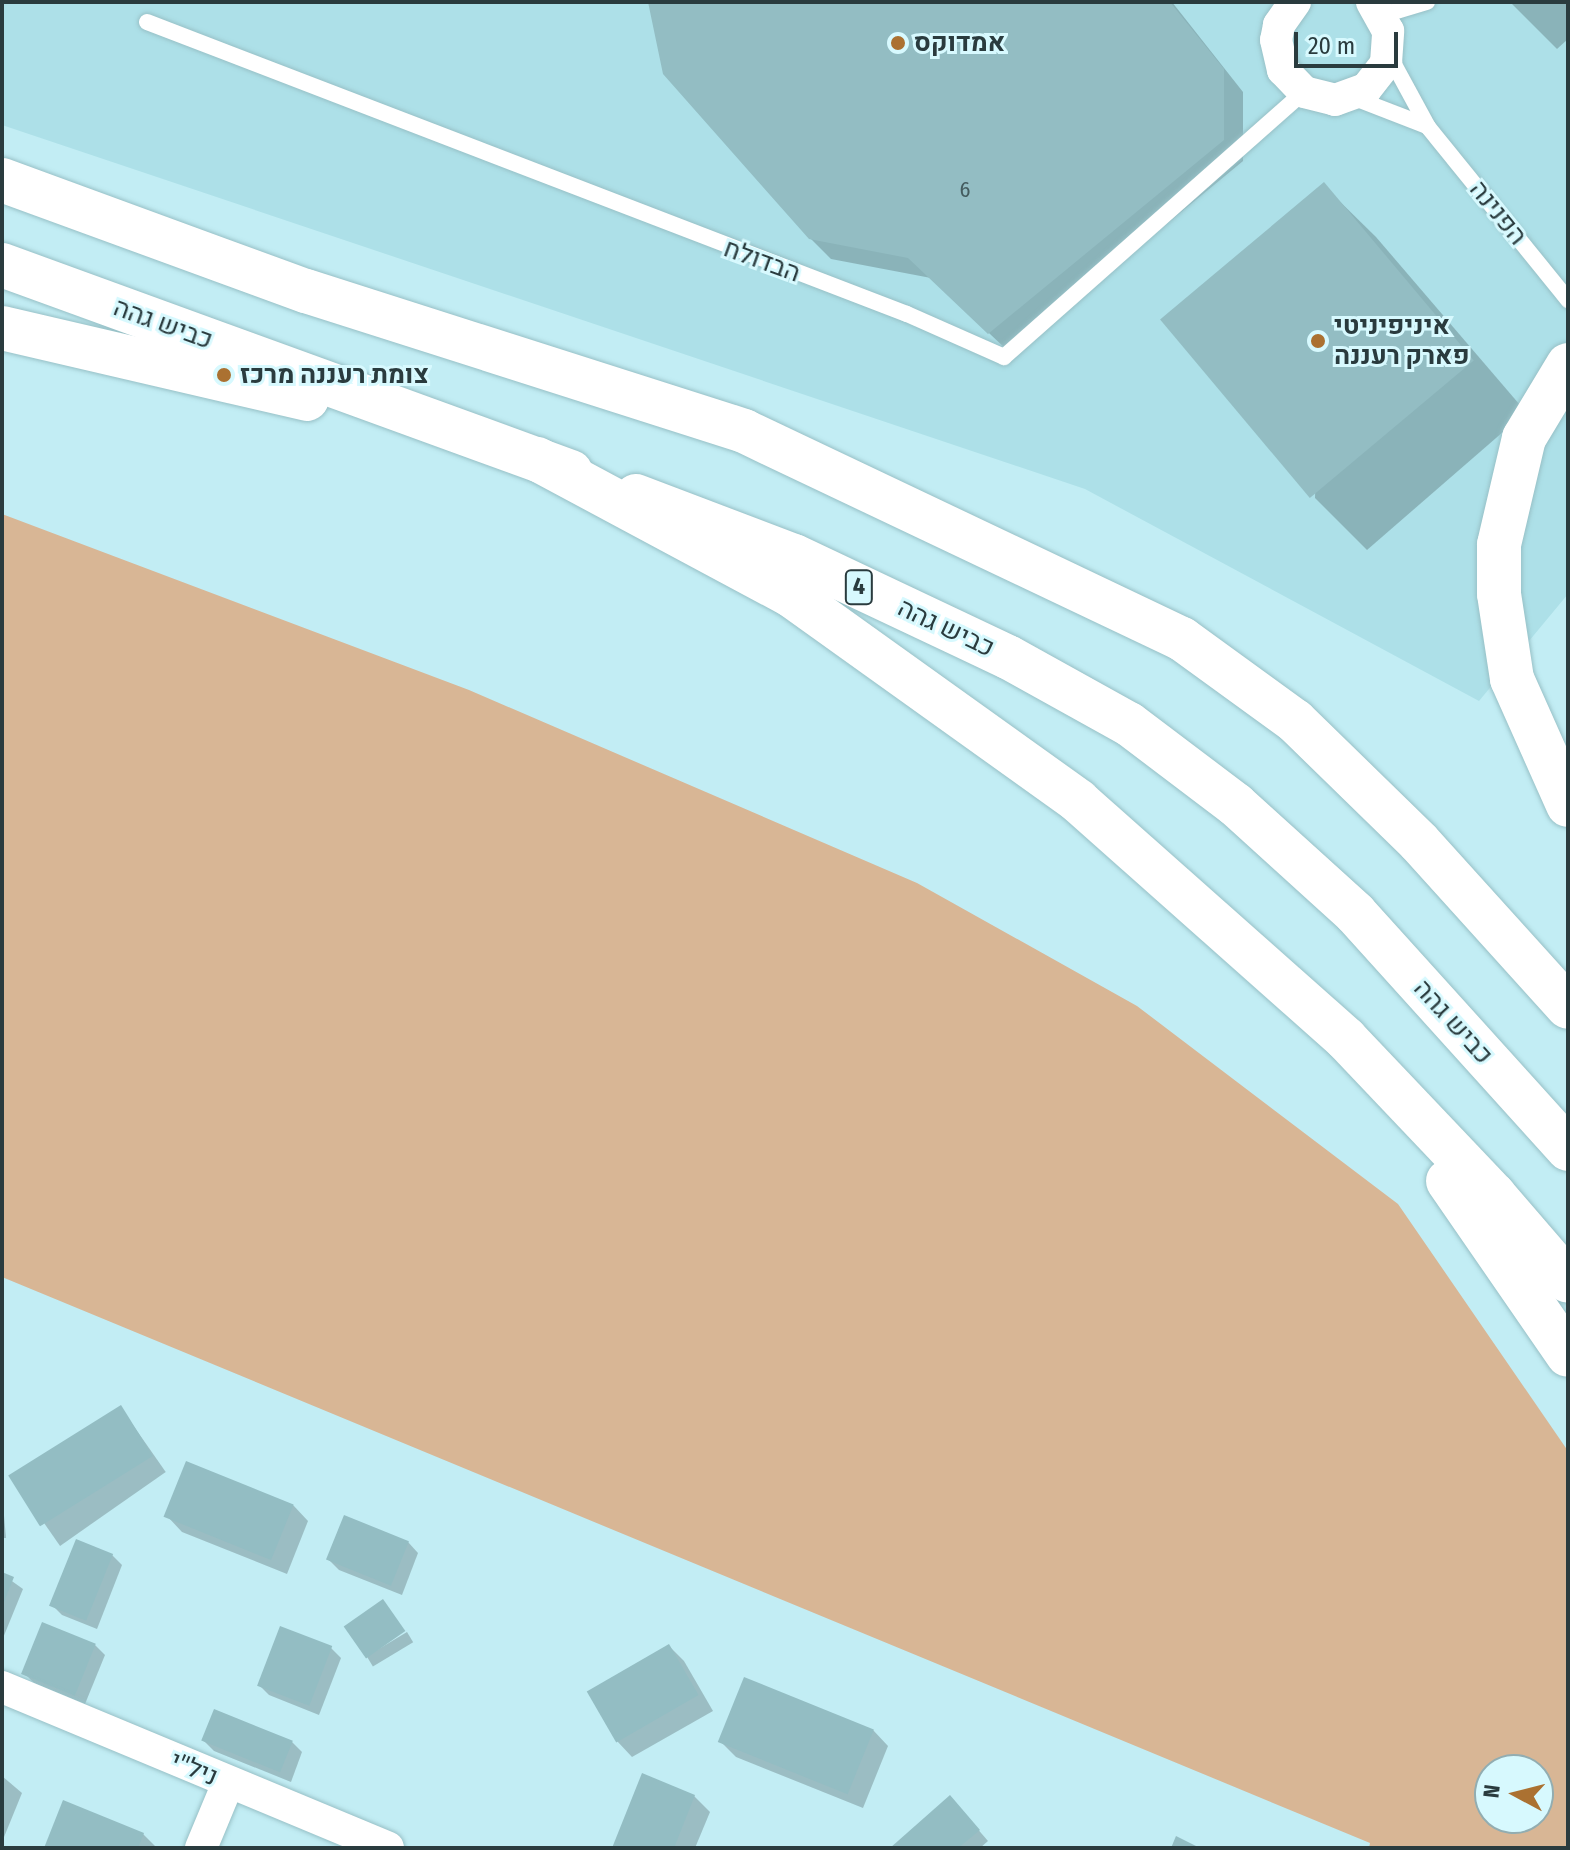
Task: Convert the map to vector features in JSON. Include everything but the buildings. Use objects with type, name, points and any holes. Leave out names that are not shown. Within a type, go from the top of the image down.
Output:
[{"type":"highway","points":[[2,180],[306,291],[744,431],[1182,639],[1295,721],[1419,842],[1568,1007]]},
{"type":"highway","name":"כביש גהה","points":[[2,265],[537,459],[794,556],[1008,657],[1129,724],[1236,805],[1355,913],[1568,1149]]},
{"type":"highway","points":[[2,328],[244,388],[416,417]]},
{"type":"highway","points":[[1568,365],[1524,438],[1499,545],[1499,594],[1512,679],[1568,805]]},
{"type":"highway","points":[[537,459],[792,596],[1078,801],[1346,1039],[1494,1195],[1568,1281]]},
{"type":"highway","points":[[1346,1039],[1568,1355]]},
{"type":"street","points":[[1281,10],[1277,55],[1283,70],[1304,92],[1335,100],[1352,96],[1378,78],[1389,52],[1378,9]]},
{"type":"street","name":"ניל\"י","points":[[2,1687],[388,1848]]},
{"type":"street","points":[[201,1848],[228,1783]]},
{"type":"lane","points":[[1378,9],[1427,2]]},
{"type":"lane","name":"הבדולח","points":[[147,22],[907,314],[1004,357],[1304,92]]},
{"type":"lane","name":"הפנינה","points":[[1389,52],[1428,127],[1568,300]]},
{"type":"lane","name":"הפנינה","points":[[1352,96],[1428,127]]},
{"type":"shaded area","points":[[2,2],[1568,2],[1568,594],[1479,701],[1085,489],[2,125]]},
{"type":"shaded area","points":[[2,514],[469,690],[917,883],[1137,1006],[1398,1204],[1568,1451],[1568,1848],[1369,1848],[1370,1843],[2,1277]]},
{"type":"place","name":"אמדוקס","points":[[898,43]]},
{"type":"place","name":"איניפיניטי פארק רעננה","points":[[1318,341]]},
{"type":"place","name":"צומת רעננה מרכז","points":[[224,375]]}]
